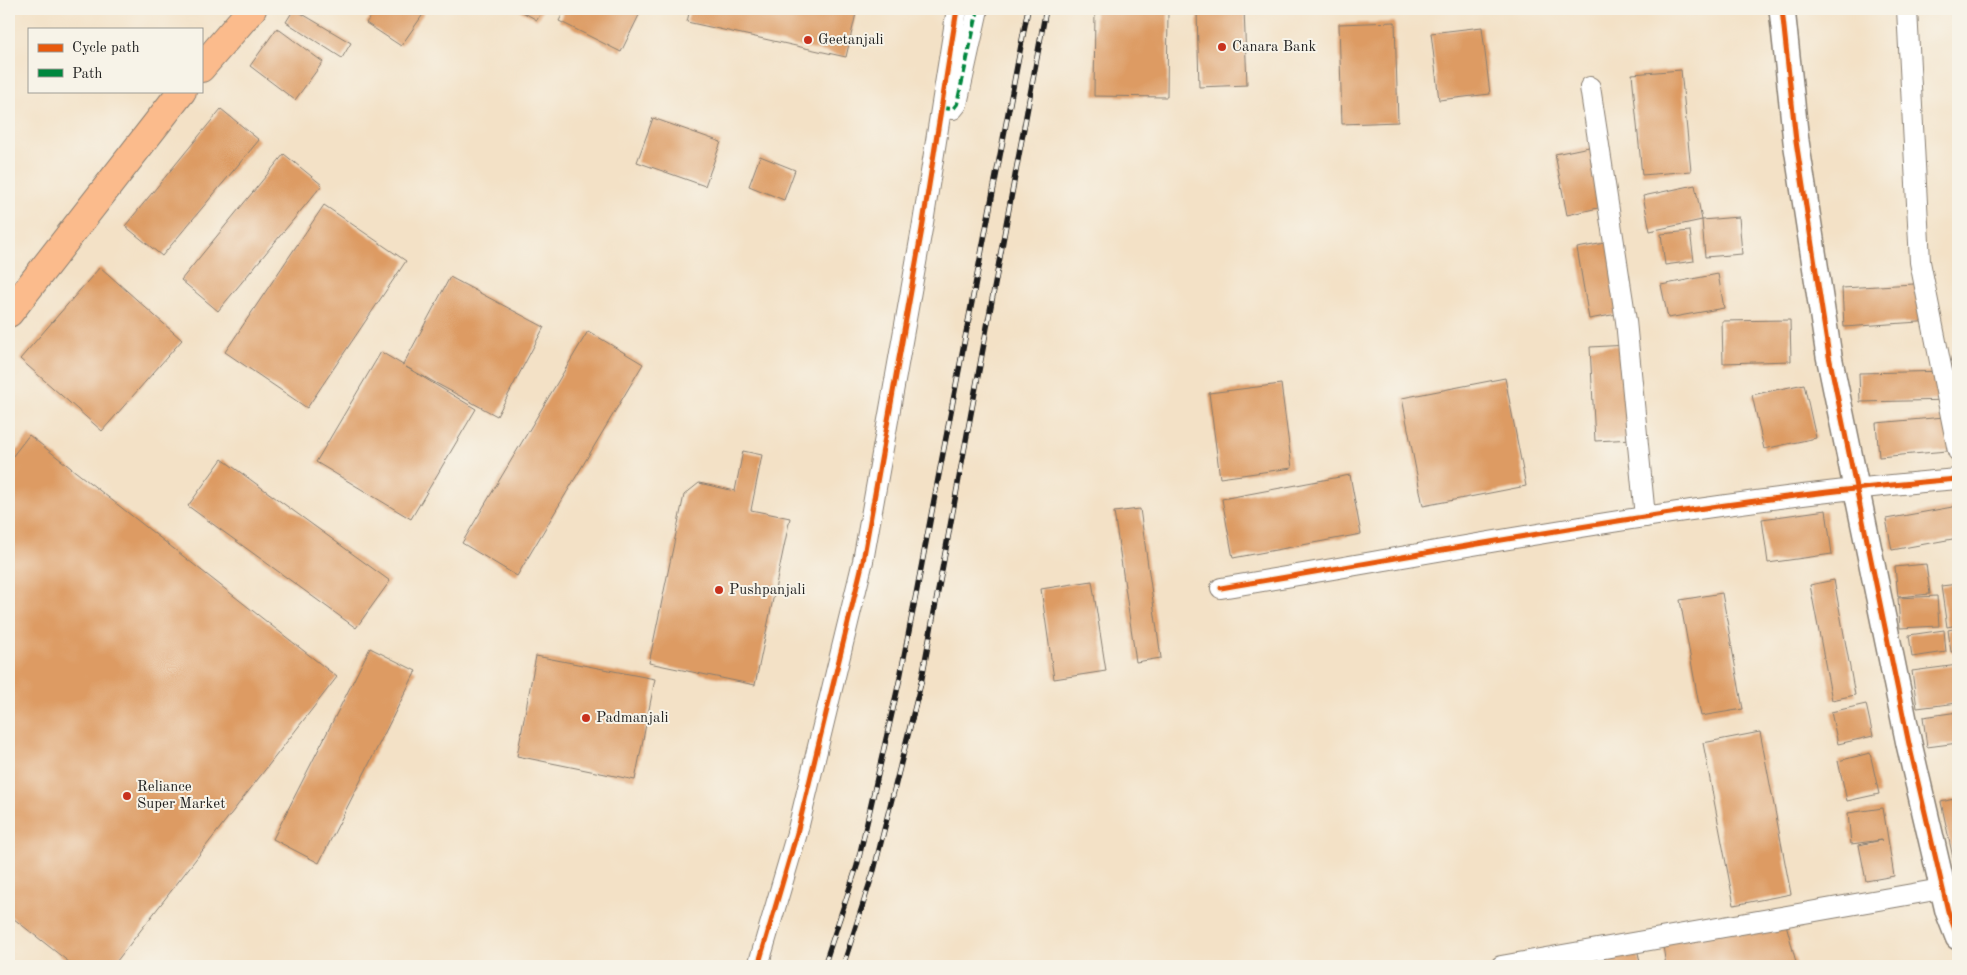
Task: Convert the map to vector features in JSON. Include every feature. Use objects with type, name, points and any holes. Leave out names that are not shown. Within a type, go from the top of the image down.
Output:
[{"type":"main road","points":[[202,67],[252,9]]},
{"type":"main road","points":[[9,313],[181,92]]},
{"type":"street","points":[[758,966],[797,833],[863,561],[922,229],[957,9]]},
{"type":"street","points":[[942,108],[953,109],[957,104],[978,9]]},
{"type":"street","points":[[1782,9],[1796,141],[1829,356],[1909,744],[1951,888],[1948,911],[1958,937]]},
{"type":"street","points":[[1907,9],[1920,262],[1958,451]]},
{"type":"street","points":[[1590,87],[1626,321],[1645,517]]},
{"type":"street","points":[[1221,588],[1645,517],[1856,487],[1958,479]]},
{"type":"street","points":[[1501,966],[1951,888]]},
{"type":"building","points":[[294,9],[351,43],[342,58],[286,22]]},
{"type":"building","points":[[376,9],[418,9],[424,13],[401,46],[366,23]]},
{"type":"building","points":[[517,9],[543,9],[537,20]]},
{"type":"building","points":[[565,9],[642,9],[621,52],[559,21]]},
{"type":"building","name":"Geetanjali","points":[[690,9],[857,9],[846,57],[687,22]]},
{"type":"building","points":[[1095,9],[1168,9],[1167,97],[1094,96]]},
{"type":"building","name":"Canara Bank","points":[[1244,9],[1247,85],[1199,87],[1197,10]]},
{"type":"building","points":[[1395,22],[1398,122],[1342,124],[1339,24]]},
{"type":"building","points":[[1482,27],[1490,94],[1439,100],[1431,33]]},
{"type":"building","points":[[277,28],[323,62],[295,100],[250,66]]},
{"type":"building","points":[[1954,68],[1958,68],[1958,104],[1957,104]]},
{"type":"building","points":[[1681,70],[1691,171],[1642,175],[1632,74]]},
{"type":"building","points":[[221,109],[259,140],[162,256],[125,226]]},
{"type":"building","points":[[653,118],[721,142],[705,186],[637,162]]},
{"type":"building","points":[[1594,146],[1607,206],[1567,215],[1555,154]]},
{"type":"building","points":[[284,154],[322,185],[218,311],[181,280]]},
{"type":"building","points":[[760,156],[795,170],[784,200],[749,186]]},
{"type":"building","points":[[1695,185],[1702,220],[1650,231],[1643,196]]},
{"type":"building","points":[[324,205],[406,261],[307,408],[225,352]]},
{"type":"building","points":[[1739,217],[1742,254],[1705,257],[1702,220]]},
{"type":"building","points":[[1690,231],[1694,261],[1665,265],[1661,234]]},
{"type":"building","points":[[1610,242],[1623,313],[1589,319],[1577,248]]},
{"type":"building","points":[[100,267],[182,340],[102,431],[20,359]]},
{"type":"building","points":[[1718,274],[1724,308],[1668,318],[1661,285]]},
{"type":"building","points":[[450,277],[544,327],[497,416],[406,367],[476,409],[411,519],[316,462],[381,352],[403,365]]},
{"type":"building","points":[[1932,283],[1934,321],[1844,327],[1842,288]]},
{"type":"building","points":[[1790,320],[1791,361],[1723,363],[1722,321]]},
{"type":"building","points":[[588,331],[643,364],[517,576],[462,543]]},
{"type":"building","points":[[1628,345],[1633,439],[1595,441],[1590,347]]},
{"type":"building","points":[[1952,371],[1953,400],[1860,402],[1859,373]]},
{"type":"building","points":[[1505,378],[1526,486],[1423,506],[1402,398]]},
{"type":"building","points":[[1281,384],[1292,468],[1220,478],[1209,393]]},
{"type":"building","points":[[1804,384],[1816,438],[1764,449],[1752,395]]},
{"type":"building","points":[[1956,416],[1958,450],[1879,457],[1876,423]]},
{"type":"building","name":"Reliance Super Market","points":[[29,435],[337,677],[113,966],[74,966],[9,915],[9,461]]},
{"type":"building","name":"Pushpanjali","points":[[743,451],[762,455],[751,510],[790,518],[755,685],[649,663],[684,495],[699,483],[735,491]]},
{"type":"building","points":[[222,459],[390,581],[356,628],[188,506]]},
{"type":"building","points":[[1350,475],[1361,534],[1233,558],[1222,499]]},
{"type":"building","points":[[1958,506],[1958,538],[1892,550],[1886,519]]},
{"type":"building","points":[[1140,509],[1161,658],[1136,662],[1114,512]]},
{"type":"building","points":[[1826,510],[1832,554],[1768,563],[1762,519]]},
{"type":"building","points":[[1926,564],[1930,594],[1898,597],[1895,567]]},
{"type":"building","points":[[1834,580],[1855,695],[1832,700],[1810,585]]},
{"type":"building","points":[[1092,581],[1106,671],[1054,679],[1041,589]]},
{"type":"building","points":[[1958,584],[1958,625],[1947,627],[1941,586]]},
{"type":"building","points":[[1722,593],[1743,709],[1701,716],[1680,600]]},
{"type":"building","points":[[1937,596],[1939,626],[1900,628],[1898,598]]},
{"type":"building","points":[[1958,628],[1958,651],[1951,652],[1948,630]]},
{"type":"building","points":[[1944,630],[1946,652],[1912,657],[1909,635]]},
{"type":"building","points":[[370,648],[416,671],[319,863],[273,839]]},
{"type":"building","name":"Padmanjali","points":[[536,656],[655,679],[635,780],[517,756]]},
{"type":"building","points":[[1958,665],[1958,703],[1917,708],[1912,671]]},
{"type":"building","points":[[1866,704],[1873,736],[1838,744],[1831,712]]},
{"type":"building","points":[[1958,712],[1958,743],[1927,747],[1923,717]]},
{"type":"building","points":[[1760,732],[1791,894],[1734,905],[1703,743]]},
{"type":"building","points":[[1870,753],[1879,794],[1847,801],[1838,761]]},
{"type":"building","points":[[1958,798],[1958,857],[1953,858],[1941,802]]},
{"type":"building","points":[[1883,808],[1894,876],[1866,881],[1859,845],[1882,840],[1851,844],[1848,813]]},
{"type":"building","points":[[1786,924],[1797,966],[1666,966],[1662,939]]},
{"type":"building","points":[[1636,944],[1641,966],[1525,966]]},
{"type":"railway","points":[[824,966],[857,866],[900,678],[1028,9]]},
{"type":"railway","points":[[843,966],[874,870],[921,683],[1046,9]]},
{"type":"marked path","points":[[942,108],[953,109],[957,104],[978,9]]},
{"type":"cycle path","points":[[758,966],[797,833],[863,561],[922,229],[957,9]]},
{"type":"cycle path","points":[[1782,9],[1796,141],[1829,356],[1909,744],[1948,911],[1958,937]]},
{"type":"cycle path","points":[[1221,588],[1681,511],[1865,488],[1958,479]]},
{"type":"place","name":"Geetanjali","points":[[808,40]]},
{"type":"place","name":"Canara Bank","points":[[1222,47]]},
{"type":"place","name":"Pushpanjali","points":[[719,590]]},
{"type":"place","name":"Padmanjali","points":[[586,718]]},
{"type":"place","name":"Reliance Super Market","points":[[127,796]]}]
